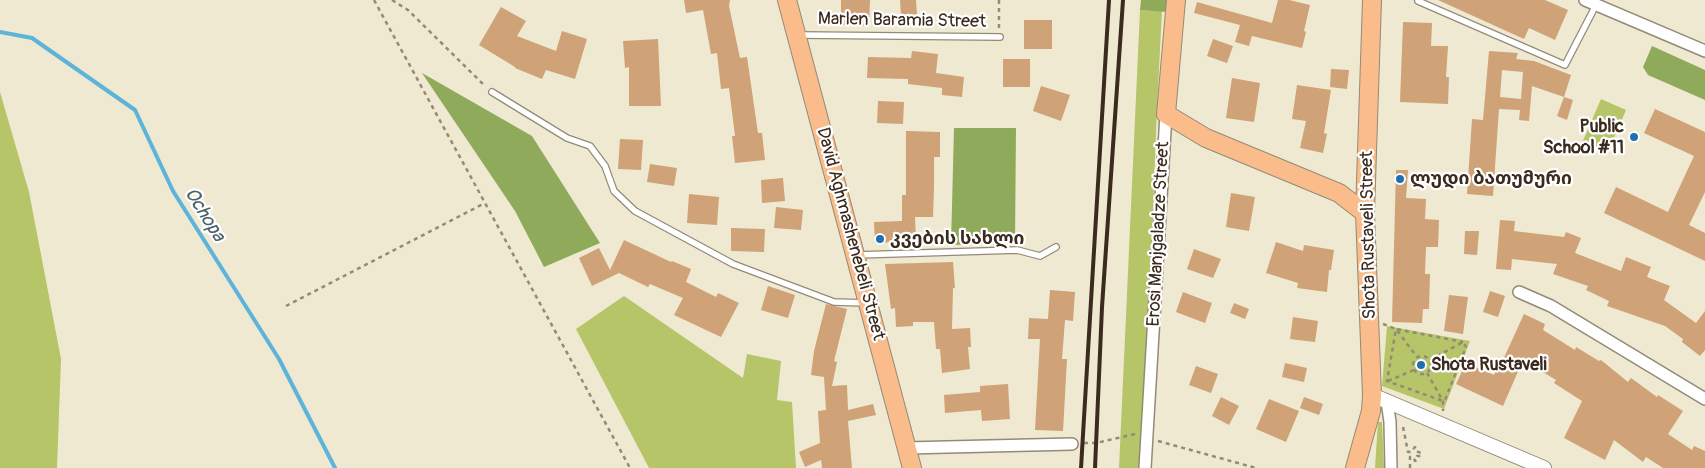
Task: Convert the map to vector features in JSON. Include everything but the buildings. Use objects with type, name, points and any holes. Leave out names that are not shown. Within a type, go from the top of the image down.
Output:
[{"type":"main road","name":"David Aghmashenebeli Street","points":[[787,0],[912,468]]},
{"type":"main road","name":"Erosi Manjgaladze Street","points":[[1166,114],[1176,0]]},
{"type":"main road","name":"Shota Rustaveli Street","points":[[1355,468],[1371,411],[1380,392],[1365,213],[1372,0]]},
{"type":"main road","points":[[1166,114],[1206,138],[1339,193],[1365,213]]},
{"type":"street","points":[[1590,2],[1705,51]]},
{"type":"street","name":"Erosi Manjgaladze Street","points":[[1145,468],[1166,114]]},
{"type":"street","points":[[1519,292],[1551,306],[1705,399]]},
{"type":"street","points":[[1380,392],[1390,422],[1391,468]]},
{"type":"street","points":[[1380,392],[1544,468]]},
{"type":"street","points":[[906,448],[1072,444]]},
{"type":"lane","points":[[1418,1],[1565,65],[1590,2]]},
{"type":"lane","name":"Marlen Baramia Street","points":[[797,35],[1000,37]]},
{"type":"lane","points":[[492,92],[567,138],[590,146],[605,166],[614,190],[635,211],[733,264],[834,302],[868,303]]},
{"type":"lane","points":[[855,255],[1016,250],[1040,256],[1056,247]]},
{"type":"path","points":[[374,0],[630,468]]},
{"type":"path","points":[[392,0],[408,10],[492,92]]},
{"type":"path","name":"Marlen Baramia Street","points":[[999,0],[1000,37]]},
{"type":"path","points":[[286,306],[485,203]]},
{"type":"path","points":[[1382,323],[1396,329],[1463,342],[1466,347],[1443,401]]},
{"type":"path","points":[[1380,392],[1387,381],[1396,329]]},
{"type":"path","points":[[1396,329],[1416,357]]},
{"type":"path","points":[[1430,360],[1463,342]]},
{"type":"path","points":[[1416,357],[1425,356],[1430,360],[1431,365],[1427,373]]},
{"type":"path","points":[[1414,370],[1413,362],[1416,357]]},
{"type":"path","points":[[1387,381],[1414,370]]},
{"type":"path","points":[[1414,370],[1421,374],[1427,373]]},
{"type":"path","points":[[1427,373],[1443,401],[1444,409],[1442,412]]},
{"type":"path","points":[[1387,381],[1443,401]]},
{"type":"path","points":[[1390,422],[1403,427],[1408,452],[1411,452],[1416,447],[1416,451],[1421,453],[1415,461],[1413,457],[1410,457],[1410,468]]},
{"type":"path","points":[[1072,444],[1096,443],[1131,434],[1256,468]]},
{"type":"green space","points":[[1141,0],[1168,0],[1167,12],[1140,10]]},
{"type":"green space","points":[[1140,10],[1162,11],[1147,373],[1145,377],[1139,468],[1119,468]]},
{"type":"green space","points":[[1652,46],[1705,70],[1705,100],[1648,75],[1643,67]]},
{"type":"green space","points":[[422,73],[532,136],[600,243],[544,267],[515,211]]},
{"type":"green space","points":[[0,92],[29,192],[61,359],[57,468],[0,468]]},
{"type":"green space","points":[[1601,99],[1626,110],[1607,154],[1582,143]]},
{"type":"green space","points":[[954,128],[1016,128],[1015,243],[951,245]]},
{"type":"green space","points":[[624,296],[743,378],[747,354],[781,361],[777,400],[792,402],[796,468],[649,468],[576,329]]},
{"type":"green space","points":[[1387,326],[1470,341],[1444,409],[1382,386]]},
{"type":"green space","points":[[1378,422],[1382,422],[1384,468],[1375,468]]},
{"type":"waterway","name":"Ochopa","points":[[0,32],[32,38],[135,110],[173,191],[279,359],[335,468]]},
{"type":"railway","points":[[1081,468],[1109,0]]},
{"type":"railway","points":[[1095,468],[1102,307],[1123,0]]},
{"type":"place","name":"Public School #11","points":[[1634,137]]},
{"type":"place","name":"ლუდი ბათუმური","points":[[1400,179]]},
{"type":"place","name":"კვების სახლი","points":[[880,239]]},
{"type":"place","name":"Shota Rustaveli","points":[[1421,365]]}]
